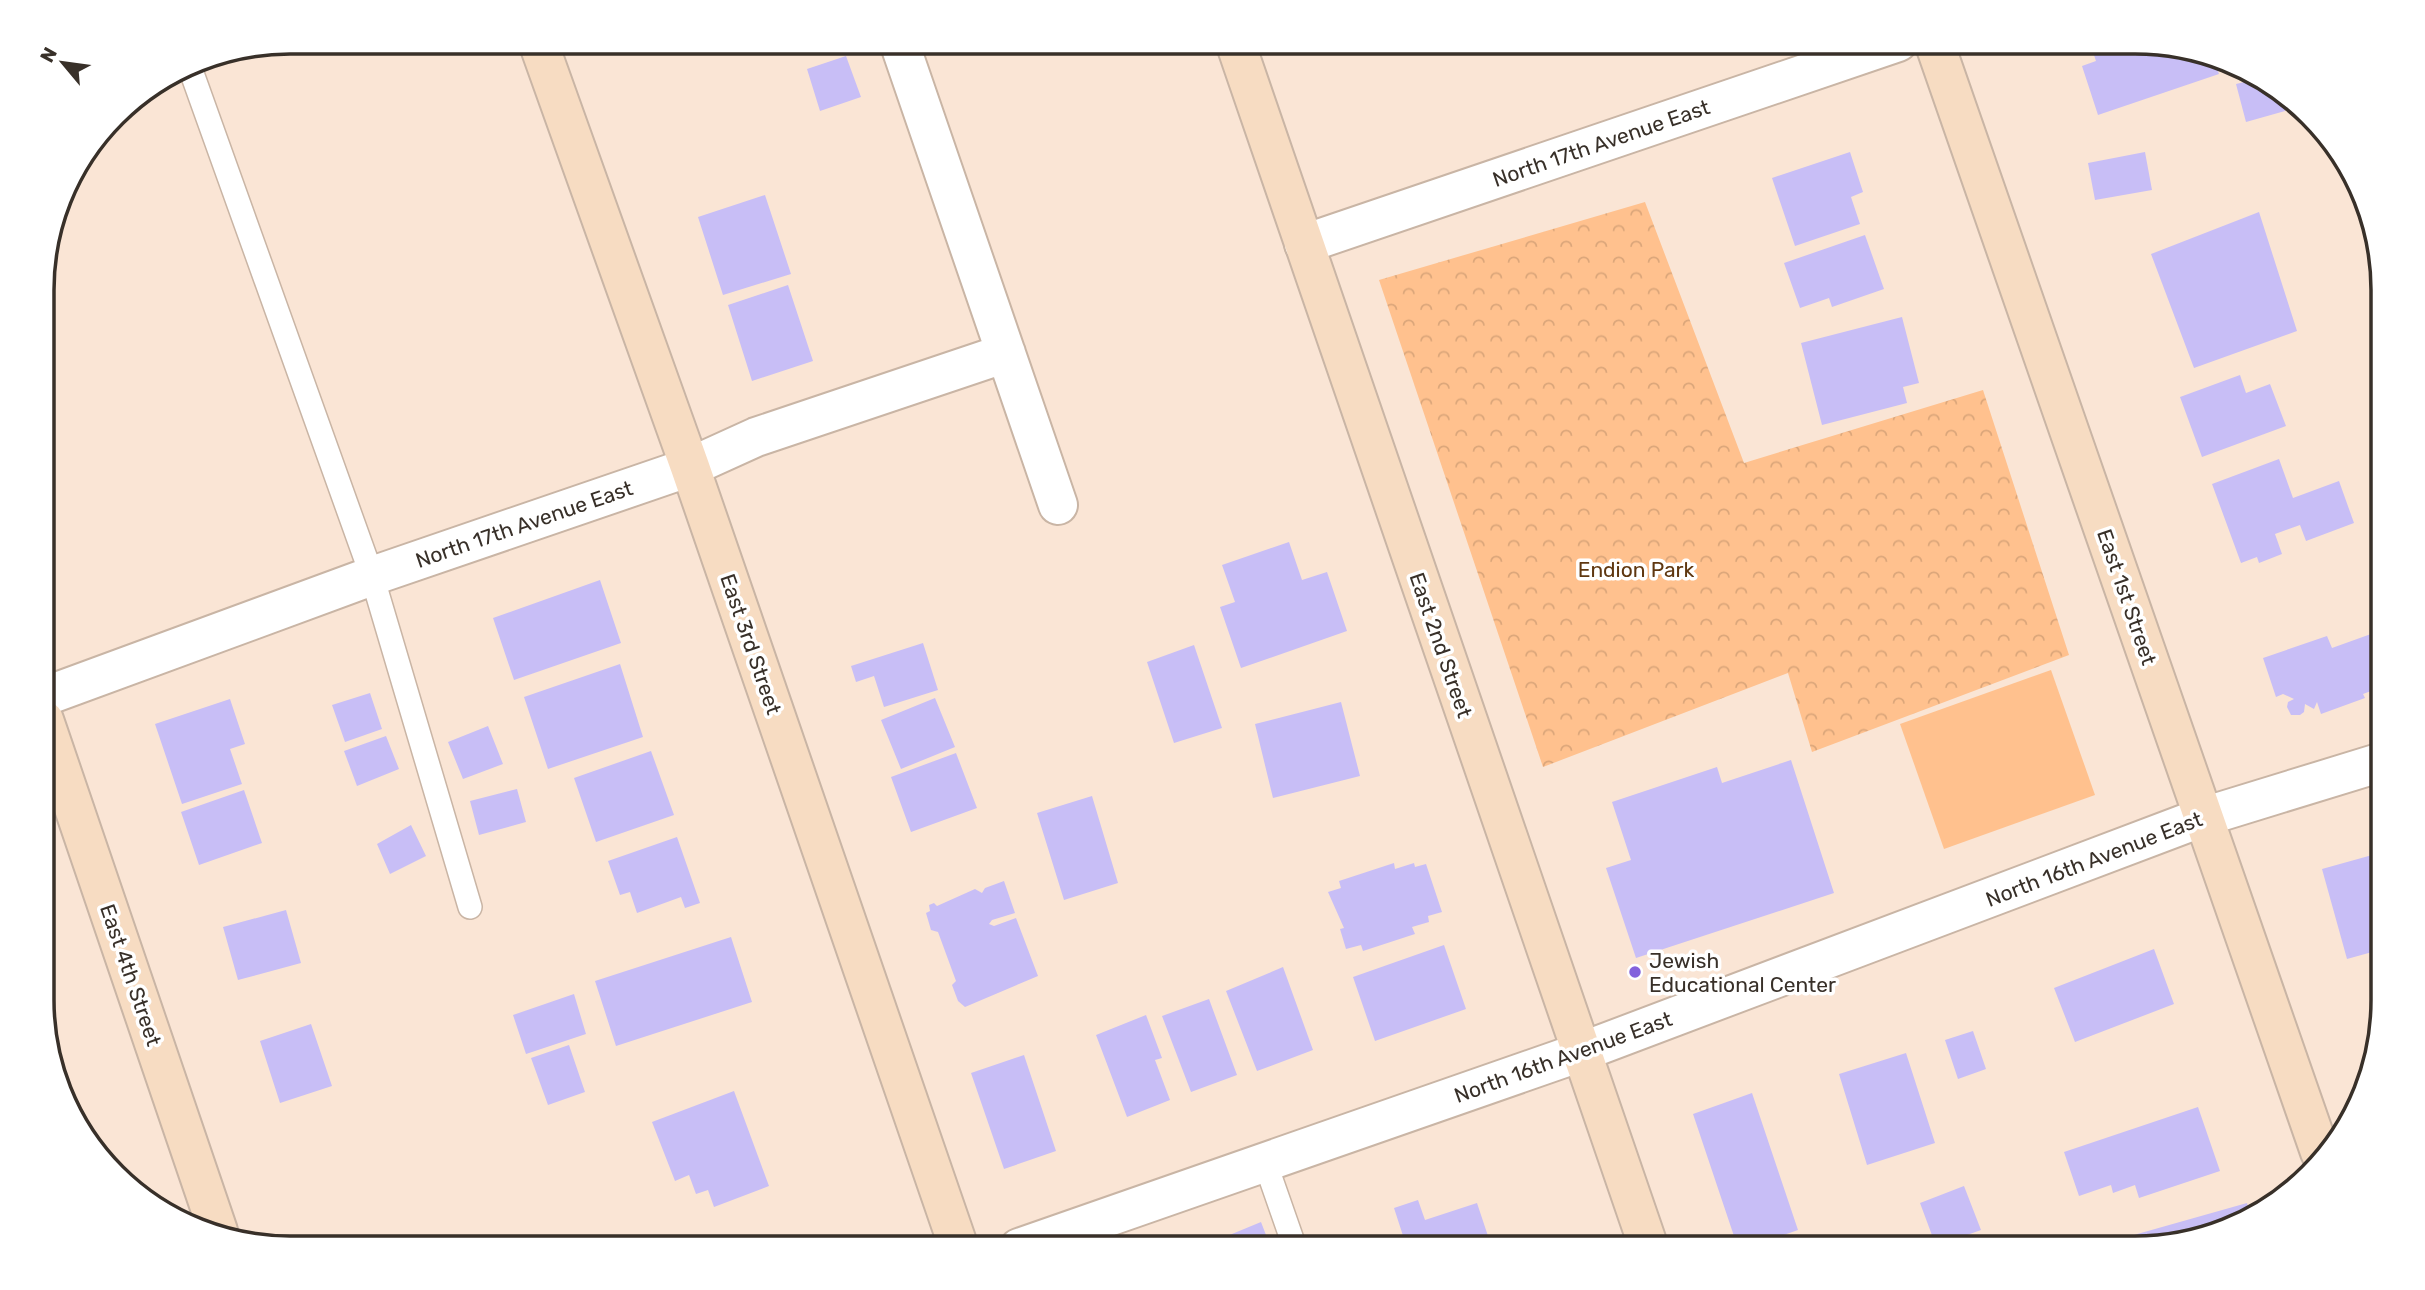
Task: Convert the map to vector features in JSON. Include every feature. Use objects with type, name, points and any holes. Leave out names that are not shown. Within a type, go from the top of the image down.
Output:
[{"type":"street","name":"East 3rd Street","points":[[541,54],[690,467],[955,1236]]},
{"type":"street","points":[[903,54],[1058,505]]},
{"type":"street","name":"East 2nd Street","points":[[1239,54],[1645,1235]]},
{"type":"street","name":"North 17th Avenue East","points":[[1304,244],[1863,54]]},
{"type":"street","name":"East 1st Street","points":[[1938,54],[2318,1147]]},
{"type":"street","name":"North 17th Avenue East","points":[[54,693],[372,576],[690,467],[756,437],[1006,353]]},
{"type":"street","name":"East 4th Street","points":[[54,750],[215,1223]]},
{"type":"street","name":"North 16th Avenue East","points":[[1055,1236],[1581,1052],[2203,817],[2371,765]]},
{"type":"lane","points":[[193,76],[372,576],[470,907]]},
{"type":"lane","points":[[1265,1162],[1291,1235]]},
{"type":"green space","name":"Endion Park","points":[[1645,202],[1744,463],[1983,390],[2069,655],[1812,752],[1788,673],[1543,767],[1379,280]]},
{"type":"green space","points":[[2051,670],[2095,795],[1944,849],[1900,724]]},
{"type":"building","points":[[2094,54],[2165,56],[2196,62],[2217,69],[2219,74],[2098,115],[2082,66],[2096,61]]},
{"type":"building","points":[[846,56],[861,97],[820,111],[807,69]]},
{"type":"building","points":[[2244,82],[2266,94],[2285,111],[2246,122],[2236,84]]},
{"type":"building","points":[[1850,152],[1863,192],[1851,197],[1860,224],[1795,246],[1772,178]]},
{"type":"building","points":[[2145,152],[2152,190],[2095,200],[2088,163]]},
{"type":"building","points":[[765,195],[791,274],[723,295],[698,217]]},
{"type":"building","points":[[2259,212],[2297,331],[2194,368],[2151,254]]},
{"type":"building","points":[[1865,235],[1884,289],[1832,307],[1829,298],[1800,308],[1784,263]]},
{"type":"building","points":[[788,285],[813,361],[752,381],[728,305]]},
{"type":"building","points":[[1902,317],[1919,383],[1903,387],[1907,403],[1822,425],[1801,343]]},
{"type":"building","points":[[2240,375],[2246,393],[2270,384],[2286,426],[2202,457],[2180,397]]},
{"type":"building","points":[[2279,459],[2293,498],[2339,481],[2354,523],[2306,541],[2300,525],[2275,534],[2282,554],[2259,563],[2257,557],[2241,563],[2212,484]]},
{"type":"building","points":[[1289,542],[1302,580],[1327,572],[1347,631],[1241,668],[1220,607],[1235,602],[1222,565]]},
{"type":"building","points":[[600,580],[621,643],[514,680],[493,618]]},
{"type":"building","points":[[2371,634],[2371,691],[2363,694],[2365,698],[2321,714],[2317,702],[2314,709],[2305,704],[2304,712],[2291,715],[2287,707],[2288,702],[2294,699],[2283,694],[2276,697],[2263,658],[2327,636],[2332,648]]},
{"type":"building","points":[[923,643],[938,690],[884,707],[874,676],[856,682],[851,666]]},
{"type":"building","points":[[1194,645],[1222,728],[1174,743],[1147,662]]},
{"type":"building","points":[[620,664],[643,737],[548,769],[524,697]]},
{"type":"building","points":[[370,693],[382,729],[345,742],[332,705]]},
{"type":"building","points":[[935,698],[955,747],[901,769],[881,720]]},
{"type":"building","points":[[230,699],[245,744],[230,749],[242,784],[182,804],[155,724]]},
{"type":"building","points":[[1341,702],[1360,776],[1273,798],[1255,724]]},
{"type":"building","points":[[488,726],[503,764],[463,779],[448,742]]},
{"type":"building","points":[[386,736],[399,769],[357,786],[344,751]]},
{"type":"building","points":[[651,751],[674,815],[596,842],[574,778]]},
{"type":"building","points":[[956,753],[977,808],[911,832],[891,777]]},
{"type":"building","points":[[1791,760],[1834,893],[1636,958],[1606,868],[1631,860],[1612,802],[1717,767],[1722,783]]},
{"type":"building","points":[[517,789],[526,822],[479,835],[470,801]]},
{"type":"building","points":[[244,790],[262,843],[199,865],[181,812]]},
{"type":"building","points":[[1092,796],[1118,883],[1064,900],[1037,813]]},
{"type":"building","points":[[411,825],[426,856],[390,874],[377,844]]},
{"type":"building","points":[[677,837],[700,903],[685,908],[681,897],[637,913],[630,892],[620,895],[608,861]]},
{"type":"building","points":[[2371,855],[2371,952],[2347,959],[2322,869]]},
{"type":"building","points":[[1394,863],[1395,869],[1414,863],[1415,867],[1426,864],[1442,912],[1428,916],[1429,922],[1412,927],[1415,934],[1363,951],[1361,945],[1346,949],[1340,929],[1344,928],[1328,892],[1341,888],[1339,881]]},
{"type":"building","points":[[1004,881],[1015,913],[992,920],[989,924],[994,926],[1016,918],[1038,976],[965,1007],[958,1001],[952,985],[956,981],[938,932],[931,930],[926,913],[930,911],[929,905],[934,903],[937,906],[975,889],[982,893],[985,888]]},
{"type":"building","points":[[286,910],[301,963],[238,980],[223,927]]},
{"type":"building","points":[[731,937],[752,1002],[616,1046],[595,981]]},
{"type":"building","points":[[1444,945],[1466,1009],[1375,1041],[1353,977]]},
{"type":"building","points":[[2154,949],[2174,1004],[2075,1042],[2054,988]]},
{"type":"building","points":[[1283,967],[1313,1050],[1257,1071],[1226,991]]},
{"type":"building","points":[[574,994],[586,1034],[526,1054],[513,1015]]},
{"type":"building","points":[[1209,999],[1237,1075],[1191,1092],[1162,1016]]},
{"type":"building","points":[[1146,1015],[1162,1058],[1155,1060],[1170,1100],[1127,1117],[1096,1035]]},
{"type":"building","points":[[311,1024],[332,1086],[280,1103],[260,1041]]},
{"type":"building","points":[[1973,1031],[1986,1069],[1958,1079],[1945,1040]]},
{"type":"building","points":[[569,1045],[585,1092],[548,1105],[531,1058]]},
{"type":"building","points":[[1906,1053],[1935,1143],[1867,1165],[1839,1074]]},
{"type":"building","points":[[1024,1055],[1056,1151],[1004,1169],[971,1073]]},
{"type":"building","points":[[734,1091],[769,1186],[714,1207],[708,1190],[696,1194],[689,1175],[675,1181],[652,1122]]},
{"type":"building","points":[[1752,1093],[1798,1230],[1783,1235],[1734,1235],[1693,1114]]},
{"type":"building","points":[[2198,1107],[2220,1171],[2139,1198],[2135,1185],[2113,1193],[2111,1185],[2079,1196],[2064,1152]]},
{"type":"building","points":[[1964,1186],[1981,1230],[1967,1235],[1932,1235],[1920,1203]]},
{"type":"building","points":[[1418,1200],[1425,1220],[1477,1203],[1488,1235],[1403,1235],[1394,1208]]},
{"type":"building","points":[[2247,1203],[2248,1206],[2210,1223],[2181,1231],[2134,1235]]},
{"type":"building","points":[[1261,1222],[1266,1235],[1228,1235]]},
{"type":"place","name":"Jewish Educational Center","points":[[1635,972]]}]
